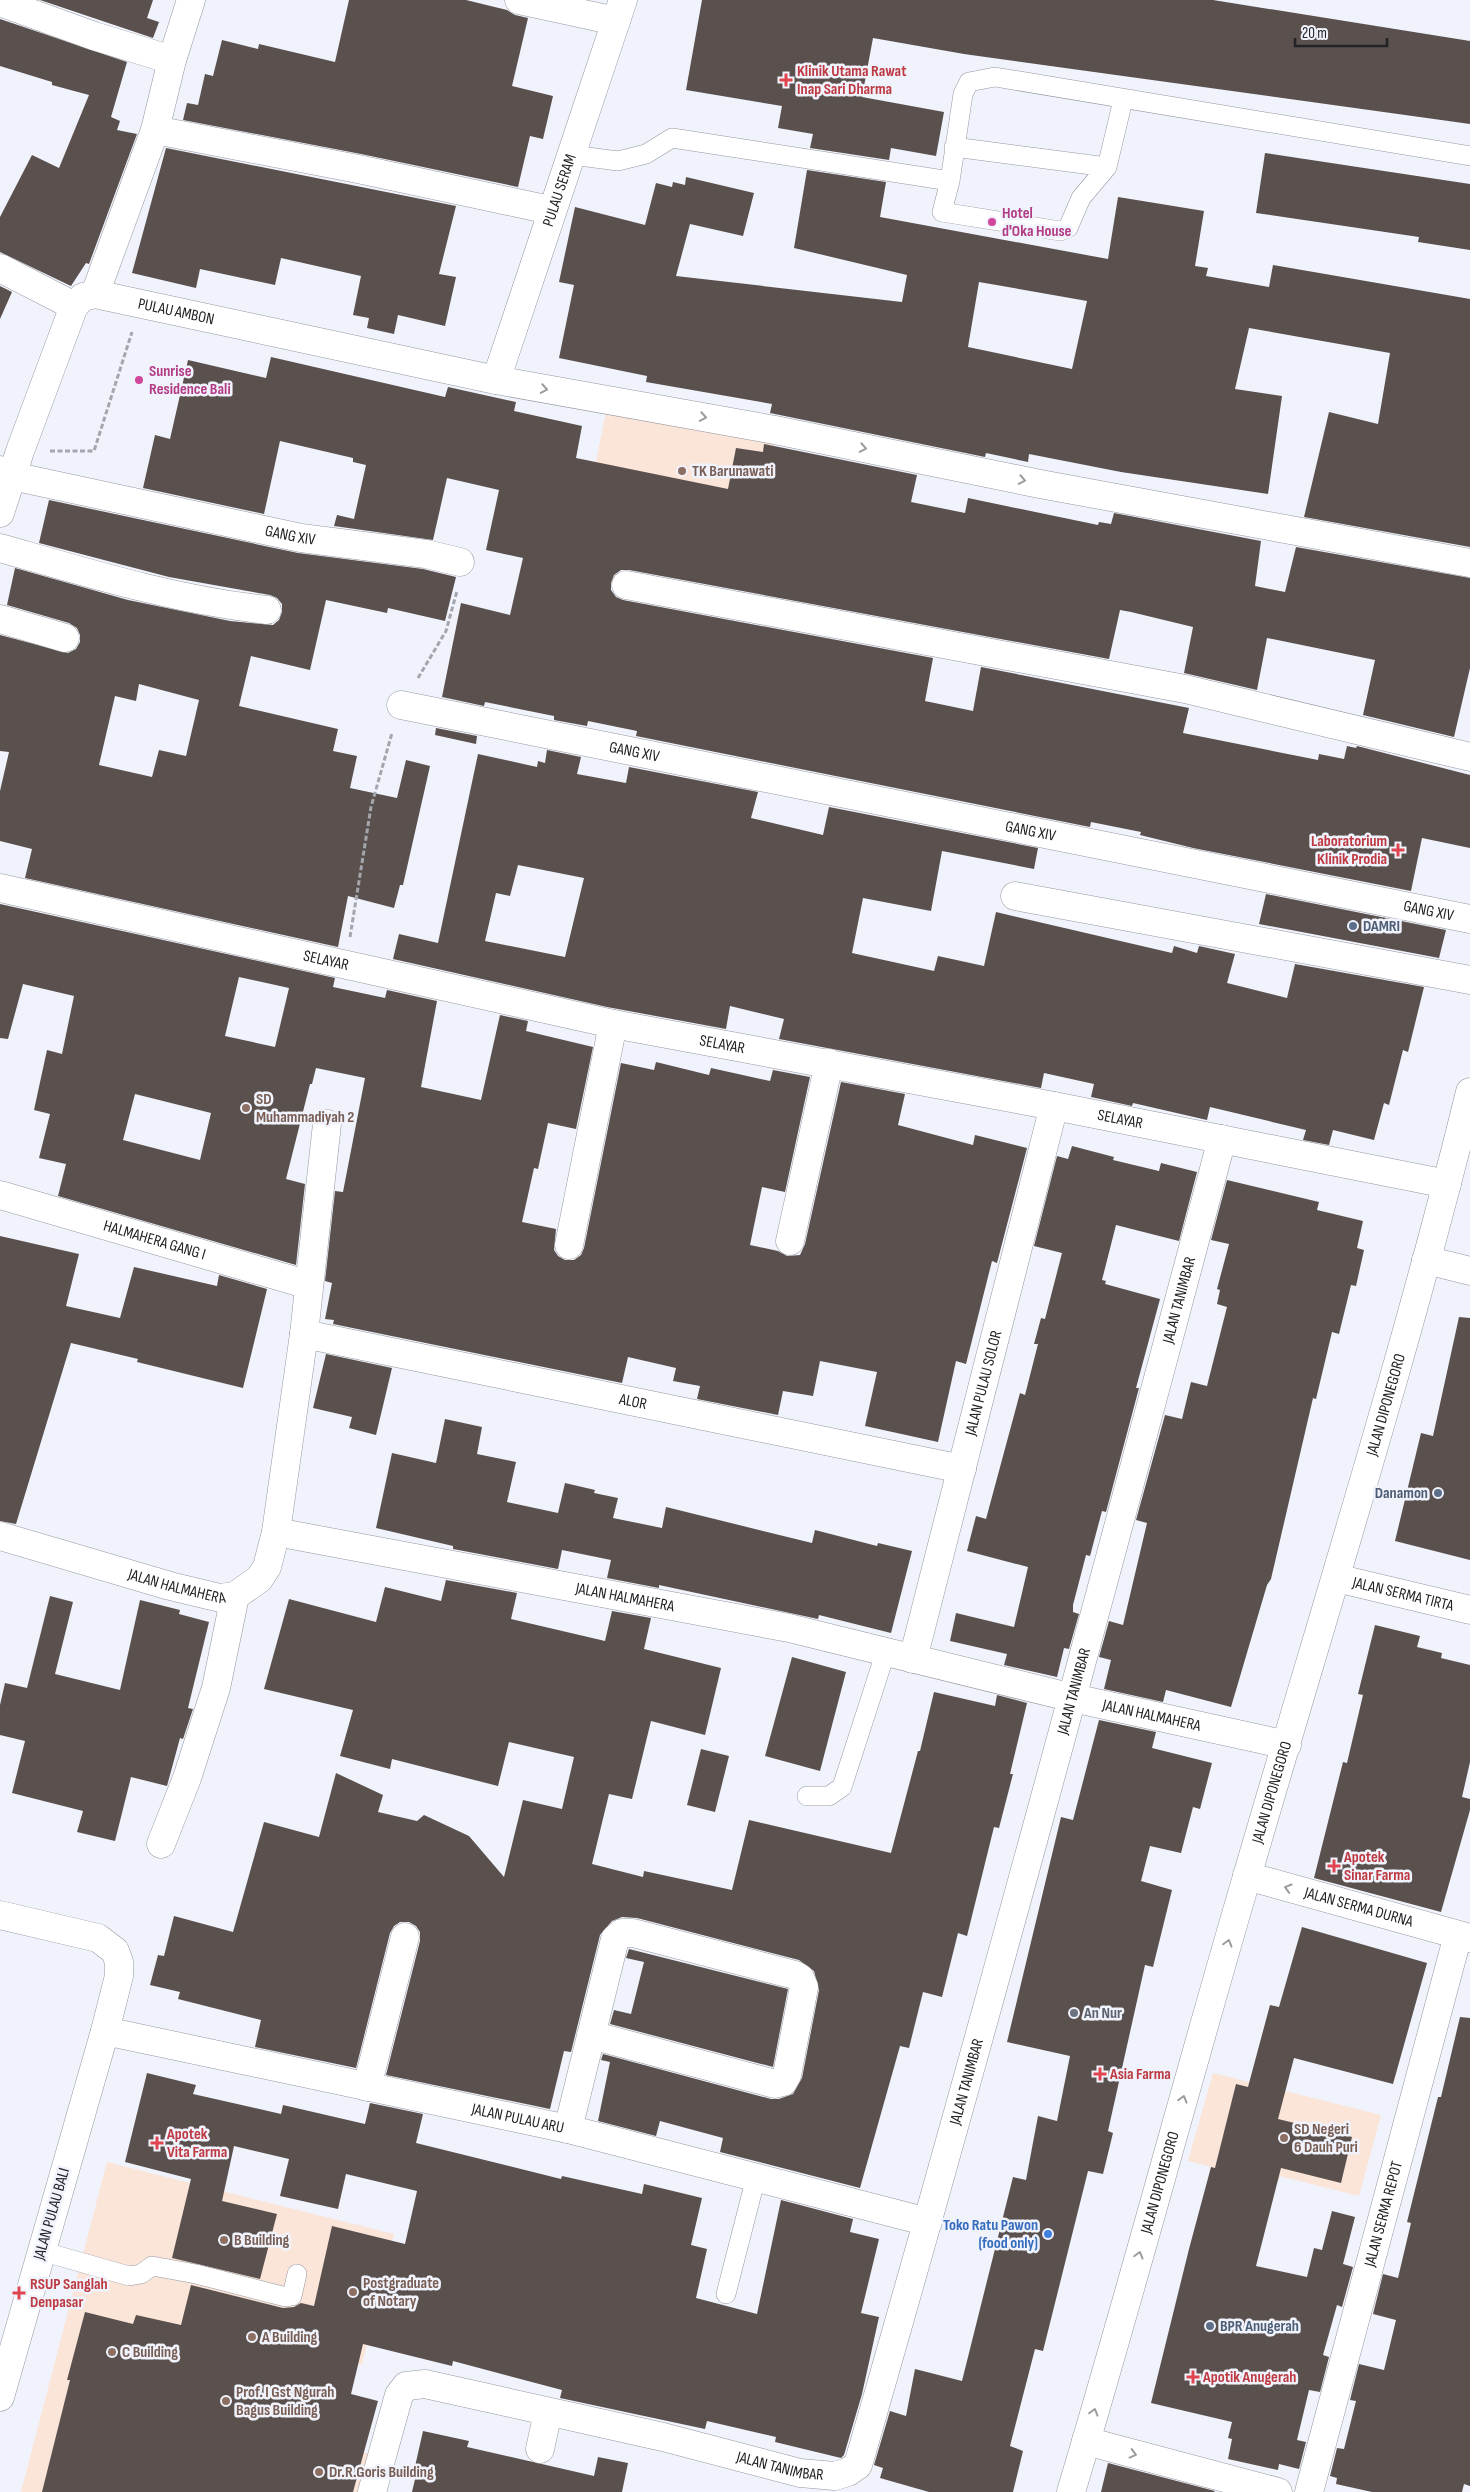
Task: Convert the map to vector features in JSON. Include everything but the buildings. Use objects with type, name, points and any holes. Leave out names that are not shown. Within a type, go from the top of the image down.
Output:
[{"type":"street","points":[[0,513],[11,466],[85,300],[155,130],[172,60],[191,0]]},
{"type":"street","points":[[519,0],[620,10]]},
{"type":"street","points":[[0,2],[94,36],[172,60]]},
{"type":"street","name":"PULAU SERAM","points":[[496,380],[550,210],[572,155],[620,10]]},
{"type":"street","points":[[155,130],[358,169],[550,210]]},
{"type":"street","name":"PULAU AMBON","points":[[0,268],[85,300],[141,303],[496,380],[775,430],[1040,484],[1470,563]]},
{"type":"street","name":"GANG XIV","points":[[11,466],[301,538],[426,554],[460,562]]},
{"type":"street","points":[[0,548],[130,585],[210,602],[267,610]]},
{"type":"street","points":[[626,584],[1185,689],[1470,757]]},
{"type":"street","points":[[0,619],[65,638]]},
{"type":"street","name":"GANG XIV","points":[[401,705],[1470,919]]},
{"type":"street","name":"SELAYAR","points":[[0,888],[613,1024],[830,1063],[1447,1184]]},
{"type":"street","points":[[1015,896],[1470,980]]},
{"type":"street","points":[[569,1245],[613,1024]]},
{"type":"street","points":[[790,1241],[830,1063]]},
{"type":"street","name":"JALAN DIPONEGORO","points":[[1071,2492],[1247,1876],[1336,1578],[1447,1184],[1470,1092]]},
{"type":"street","name":"JALAN PULAU SOLOR","points":[[913,1660],[1054,1106]]},
{"type":"street","points":[[276,1532],[304,1334],[327,1124]]},
{"type":"street","name":"JALAN TANIMBAR","points":[[372,2492],[399,2395],[406,2386],[425,2384],[725,2452],[797,2482],[835,2476],[848,2472],[858,2465],[928,2222],[1073,1698],[1222,1139]]},
{"type":"street","name":"HALMAHERA GANG I","points":[[0,1195],[309,1285]]},
{"type":"street","points":[[1426,1260],[1470,1271]]},
{"type":"street","name":"ALOR","points":[[304,1334],[962,1469]]},
{"type":"street","name":"JALAN HALMAHERA","points":[[0,1536],[170,1586],[220,1598],[235,1596],[259,1579],[267,1567],[276,1532],[789,1628],[1073,1698],[1287,1745]]},
{"type":"street","name":"JALAN SERMA TIRTA","points":[[1336,1578],[1470,1610]]},
{"type":"street","points":[[161,1844],[187,1778],[216,1688],[235,1596]]},
{"type":"street","name":"JALAN SERMA DURNA","points":[[1247,1876],[1464,1937]]},
{"type":"street","name":"JALAN PULAU BALI","points":[[0,1915],[98,1938],[114,1951],[119,1962],[119,1976],[105,2031],[0,2397]]},
{"type":"street","points":[[568,2129],[591,2035],[615,1939],[622,1933],[634,1932],[794,1975],[800,1978],[804,1987],[787,2075],[783,2082],[775,2084],[591,2035]]},
{"type":"street","name":"JALAN SERMA REPOT","points":[[1308,2492],[1464,1937]]},
{"type":"street","points":[[367,2087],[405,1938]]},
{"type":"street","name":"JALAN PULAU ARU","points":[[105,2031],[568,2129],[928,2222]]},
{"type":"street","points":[[540,2449],[548,2412]]},
{"type":"street","points":[[1086,2441],[1278,2492]]},
{"type":"lane","points":[[1123,100],[1107,167],[1081,198],[1068,228],[1060,231],[942,212],[950,181],[963,94],[969,82],[981,78],[994,77],[1123,100],[1470,156]]},
{"type":"lane","points":[[572,155],[618,161],[646,154],[672,138],[950,181]]},
{"type":"lane","points":[[954,147],[1107,167]]},
{"type":"lane","points":[[807,1796],[829,1796],[842,1787],[886,1651]]},
{"type":"lane","points":[[726,2294],[756,2177]]},
{"type":"lane","points":[[41,2251],[129,2276],[141,2274],[152,2266],[196,2274],[286,2297],[292,2296],[295,2292],[297,2274]]},
{"type":"path","points":[[11,466],[94,451],[141,303]]},
{"type":"path","points":[[345,965],[371,807],[384,757],[401,705],[446,631],[464,568],[460,562]]},
{"type":"shaded area","name":"TK Barunawati","points":[[606,412],[775,442],[761,531],[588,500]]},
{"type":"shaded area","name":"SD Negeri 6 Dauh Puri","points":[[1213,2073],[1381,2115],[1359,2196],[1280,2176],[1277,2184],[1188,2161]]},
{"type":"shaded area","points":[[107,2162],[394,2234],[362,2365],[332,2360],[313,2440],[370,2454],[361,2492],[21,2492]]},
{"type":"place","name":"Klinik Utama Rawat Inap Sari Dharma","points":[[786,80]]},
{"type":"place","name":"Hotel d'Oka House","points":[[992,222]]},
{"type":"place","name":"Sunrise Residence Bali","points":[[139,380]]},
{"type":"place","name":"TK Barunawati","points":[[682,471]]},
{"type":"place","name":"Laboratorium Klinik Prodia","points":[[1398,850]]},
{"type":"place","name":"DAMRI","points":[[1353,926]]},
{"type":"place","name":"SD Muhammadiyah 2","points":[[246,1108]]},
{"type":"place","name":"Danamon","points":[[1438,1493]]},
{"type":"place","name":"Apotek Sinar Farma","points":[[1334,1866]]},
{"type":"place","name":"An Nur","points":[[1074,2013]]},
{"type":"place","name":"Asia Farma","points":[[1100,2074]]},
{"type":"place","name":"SD Negeri 6 Dauh Puri","points":[[1284,2138]]},
{"type":"place","name":"Apotek Vita Farma","points":[[157,2143]]},
{"type":"place","name":"Toko Ratu Pawon (food only)","points":[[1048,2234]]},
{"type":"place","name":"B Building","points":[[224,2240]]},
{"type":"place","name":"Postgraduate of Notary","points":[[353,2292]]},
{"type":"place","name":"RSUP Sanglah Denpasar","points":[[19,2293]]},
{"type":"place","name":"BPR Anugerah","points":[[1210,2326]]},
{"type":"place","name":"A Building","points":[[252,2337]]},
{"type":"place","name":"C Building","points":[[112,2352]]},
{"type":"place","name":"Apotik Anugerah","points":[[1193,2377]]},
{"type":"place","name":"Prof. I Gst Ngurah Bagus Building","points":[[226,2401]]},
{"type":"place","name":"Dr.R.Goris Building","points":[[319,2472]]}]
